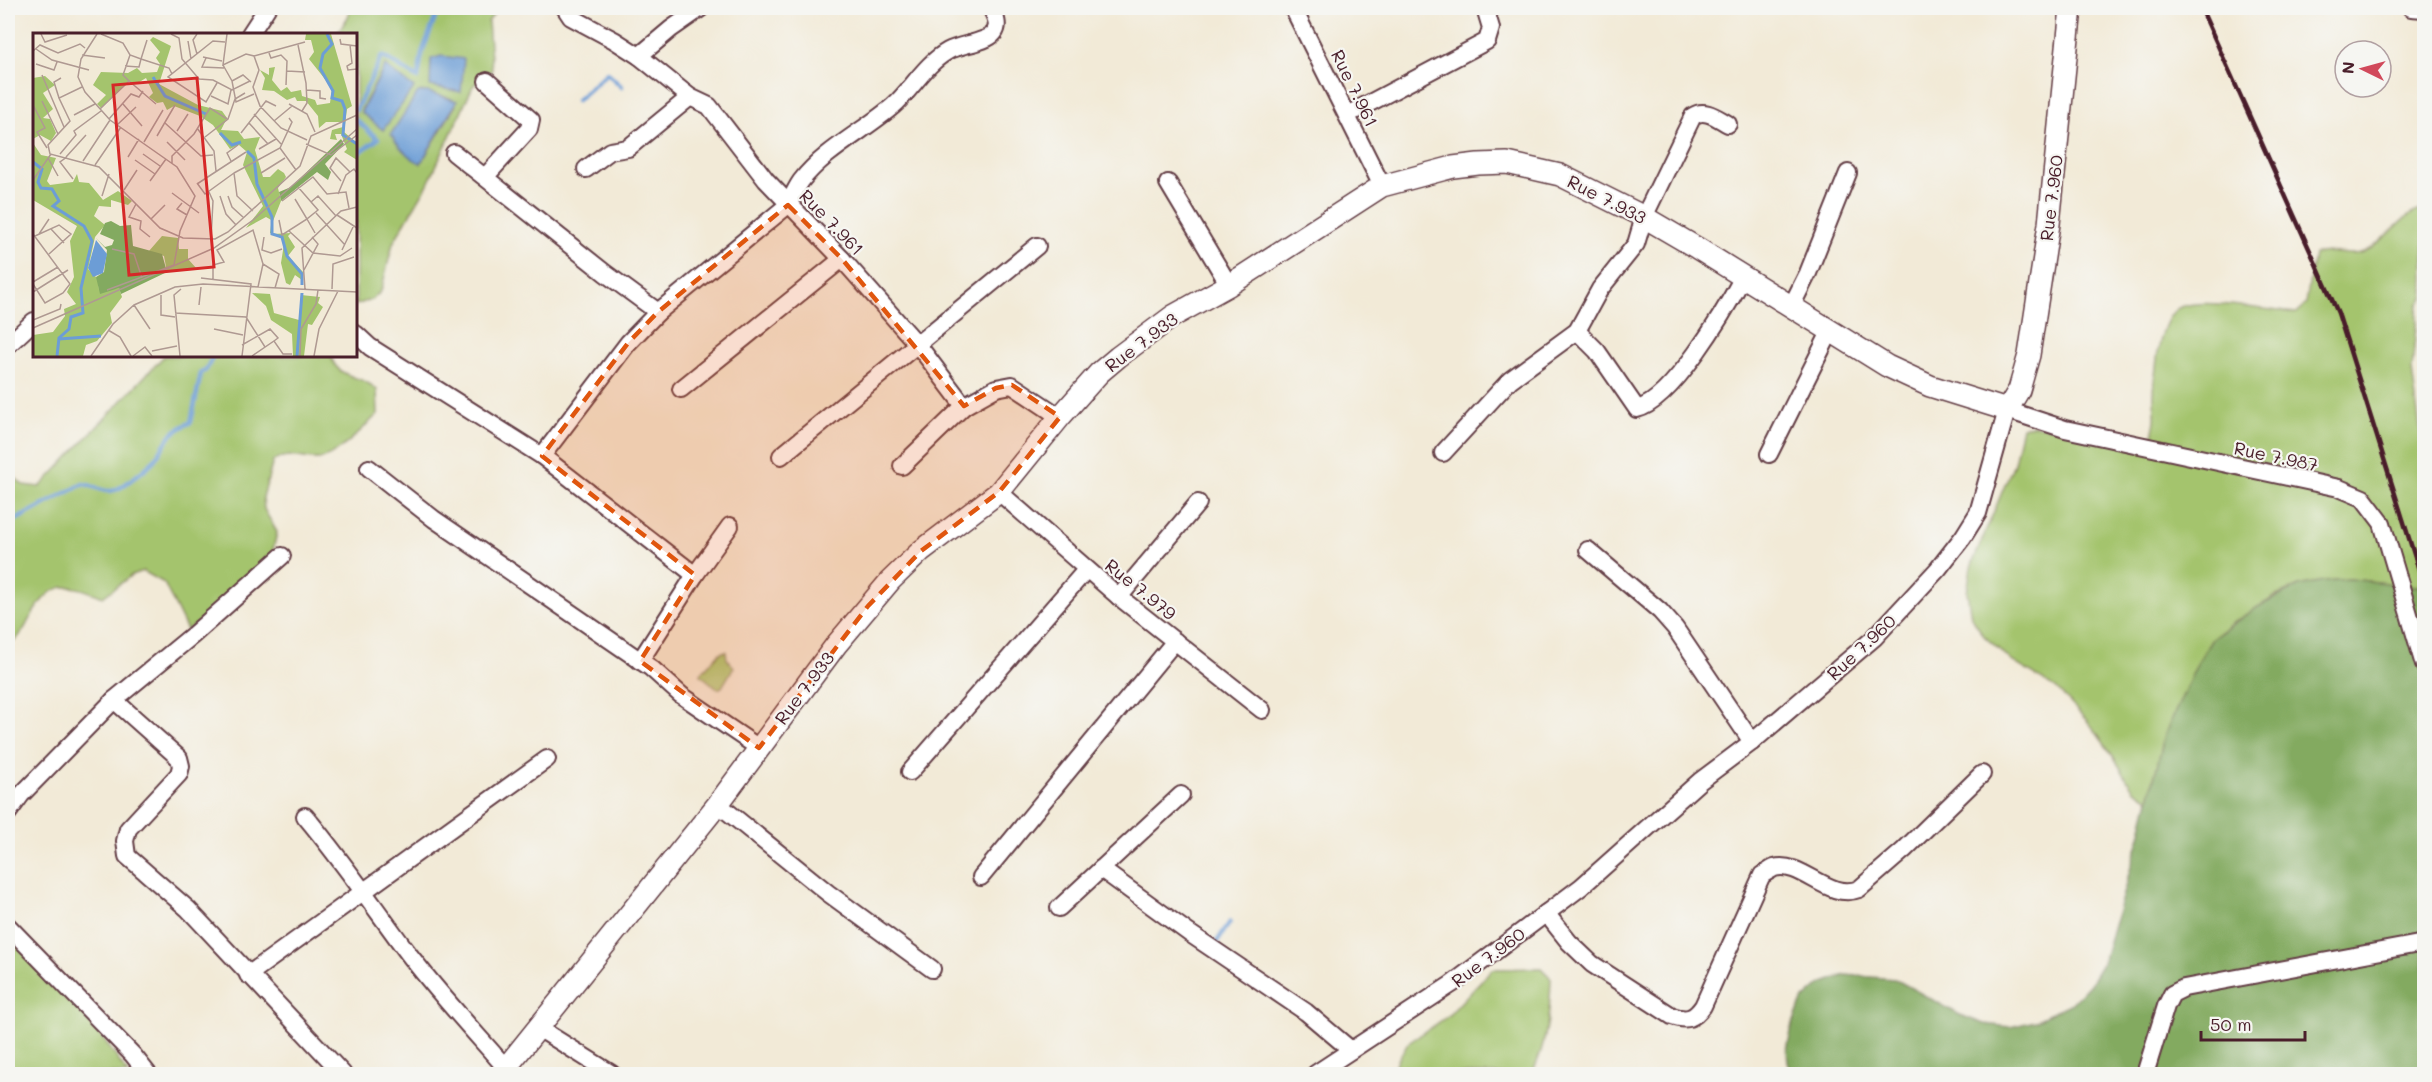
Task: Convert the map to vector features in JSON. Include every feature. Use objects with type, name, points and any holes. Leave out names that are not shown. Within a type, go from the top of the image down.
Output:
[{"type":"street","points":[[251,33],[267,8]]},
{"type":"street","name":"Rue 7.961","points":[[565,8],[571,17],[639,56],[690,97],[709,106],[788,205],[842,259],[918,345],[964,406]]},
{"type":"street","points":[[639,56],[701,8]]},
{"type":"street","points":[[542,456],[628,343],[658,312],[788,205],[800,183],[812,169],[894,105],[930,65],[948,51],[970,42],[988,39],[996,31],[997,20],[992,8]]},
{"type":"street","name":"Rue 7.961","points":[[1293,8],[1382,186]]},
{"type":"street","points":[[1347,115],[1487,41],[1491,28],[1485,8]]},
{"type":"street","name":"Rue 7.960","points":[[1315,1074],[1452,984],[1581,887],[1700,781],[1752,742],[1874,638],[1938,569],[1963,537],[1978,513],[2007,410],[2026,372],[2049,224],[2071,8]]},
{"type":"street","points":[[2411,8],[2424,9]]},
{"type":"street","points":[[485,177],[529,129],[531,120],[487,81]]},
{"type":"street","points":[[586,169],[610,152],[628,148],[690,97]]},
{"type":"street","points":[[1443,453],[1510,380],[1577,331],[1600,289],[1632,251],[1644,217],[1694,116],[1699,112],[1706,112],[1728,124]]},
{"type":"street","points":[[454,153],[604,273],[658,312]]},
{"type":"street","name":"Rue 7.933","points":[[504,1071],[540,1029],[718,804],[836,645],[891,581],[921,551],[999,492],[1060,417],[1099,373],[1118,357],[1173,316],[1229,285],[1382,186],[1453,167],[1507,163],[1560,175],[1644,217],[1887,366],[1930,386],[2007,410]]},
{"type":"street","points":[[1791,308],[1808,273],[1848,173]]},
{"type":"street","points":[[1168,183],[1229,285]]},
{"type":"street","points":[[781,456],[1037,246]]},
{"type":"street","points":[[681,389],[842,259]]},
{"type":"street","points":[[1577,331],[1597,351],[1637,409],[1646,407],[1658,398],[1696,352],[1743,277]]},
{"type":"street","points":[[8,345],[33,322]]},
{"type":"street","points":[[1768,454],[1830,332]]},
{"type":"street","points":[[357,335],[370,347],[542,456],[695,575]]},
{"type":"street","points":[[902,466],[964,406],[996,388],[1012,385],[1060,417]]},
{"type":"street","name":"Rue 7.987","points":[[2007,410],[2066,429],[2339,488],[2362,498],[2382,523],[2424,665]]},
{"type":"street","points":[[369,468],[434,519],[640,661],[681,695],[759,748]]},
{"type":"street","name":"Rue 7.979","points":[[999,492],[1086,570],[1262,710]]},
{"type":"street","points":[[1119,597],[1198,503]]},
{"type":"street","points":[[640,661],[695,575],[730,526]]},
{"type":"street","points":[[1588,550],[1660,611],[1675,628],[1752,742]]},
{"type":"street","points":[[8,813],[21,795],[114,700],[193,635],[282,556]]},
{"type":"street","points":[[910,771],[1086,570]]},
{"type":"street","points":[[981,877],[1175,641]]},
{"type":"street","points":[[114,700],[178,758],[182,766],[179,774],[128,829],[125,841],[127,856],[188,909],[343,1074]]},
{"type":"street","points":[[248,975],[547,759]]},
{"type":"street","points":[[1546,913],[1569,942],[1592,964],[1672,1016],[1684,1020],[1696,1016],[1703,1006],[1762,875],[1776,867],[1791,869],[1837,891],[1851,892],[1859,889],[1982,774]]},
{"type":"street","points":[[1059,908],[1181,795]]},
{"type":"street","points":[[718,804],[828,893],[932,969]]},
{"type":"street","points":[[305,816],[365,891],[405,949],[504,1071]]},
{"type":"street","points":[[1101,869],[1189,933],[1306,1012],[1352,1050]]},
{"type":"street","points":[[8,926],[133,1055],[148,1074]]},
{"type":"street","points":[[2145,1074],[2166,1006],[2172,994],[2184,988],[2424,943]]},
{"type":"street","points":[[540,1029],[612,1074]]},
{"type":"highlighted area","points":[[788,205],[842,259],[964,406],[996,388],[1012,385],[1060,417],[999,492],[921,551],[868,606],[759,748],[640,661],[695,575],[542,456],[628,343],[658,312]]},
{"type":"green space","points":[[351,8],[498,8],[488,22],[492,70],[473,86],[427,186],[393,243],[381,291],[373,299],[357,305],[357,33],[338,33]],"holes":[[[385,66],[395,111],[383,130],[361,110]],[[421,91],[450,98],[456,105],[421,163]]]},
{"type":"green space","points":[[2424,210],[2424,296],[2418,305],[2412,370],[2424,458],[2424,587],[2349,579],[2324,581],[2299,586],[2276,596],[2232,623],[2212,639],[2199,660],[2165,734],[2149,799],[2133,789],[2090,724],[2056,688],[2013,662],[1984,636],[1971,617],[1967,592],[1971,567],[2014,463],[2022,427],[2034,425],[2151,443],[2155,420],[2157,358],[2163,331],[2168,319],[2175,311],[2183,306],[2208,303],[2297,313],[2306,303],[2314,255],[2325,252],[2360,253],[2377,244],[2405,219]]},
{"type":"green space","points":[[163,357],[331,357],[334,364],[344,373],[364,381],[377,390],[378,414],[333,454],[318,459],[290,456],[273,461],[263,497],[264,509],[277,532],[272,555],[264,565],[234,587],[219,607],[187,630],[164,583],[143,571],[132,575],[103,597],[78,588],[60,588],[52,591],[37,607],[21,634],[8,644],[8,471],[23,485],[40,487]]},
{"type":"green space","points":[[2349,579],[2424,587],[2424,1074],[1789,1074],[1787,1050],[1792,1026],[1802,1001],[1821,984],[1846,975],[1895,979],[1960,1015],[1984,1024],[2010,1027],[2035,1021],[2072,1003],[2090,984],[2103,962],[2140,836],[2165,734],[2199,660],[2212,639],[2254,609],[2299,586]]},
{"type":"green space","points":[[726,651],[727,659],[734,667],[722,687],[718,689],[701,675],[720,653]]},
{"type":"green space","points":[[8,923],[89,1018],[128,1074],[8,1074]]},
{"type":"green space","points":[[1541,968],[1551,978],[1550,1003],[1544,1039],[1532,1074],[1390,1074],[1407,1044],[1448,1016],[1492,969]]},
{"type":"water","points":[[441,56],[464,59],[461,92],[430,86],[431,59]]},
{"type":"water","points":[[385,66],[414,88],[383,130],[361,112]]},
{"type":"water","points":[[418,92],[428,92],[457,101],[421,163],[403,151],[391,134]]},
{"type":"waterway","points":[[357,108],[382,56],[418,78],[422,53],[436,16],[442,10],[452,8]]},
{"type":"waterway","points":[[577,100],[607,73],[622,87]]},
{"type":"waterway","points":[[357,121],[378,139],[357,154]]},
{"type":"waterway","points":[[8,524],[83,484],[111,491],[124,485],[142,471],[155,459],[171,435],[191,422],[201,373],[206,370],[212,357]]},
{"type":"waterway","points":[[1214,946],[1230,922]]},
{"type":"railway","points":[[2201,8],[2338,313],[2424,586]]}]
